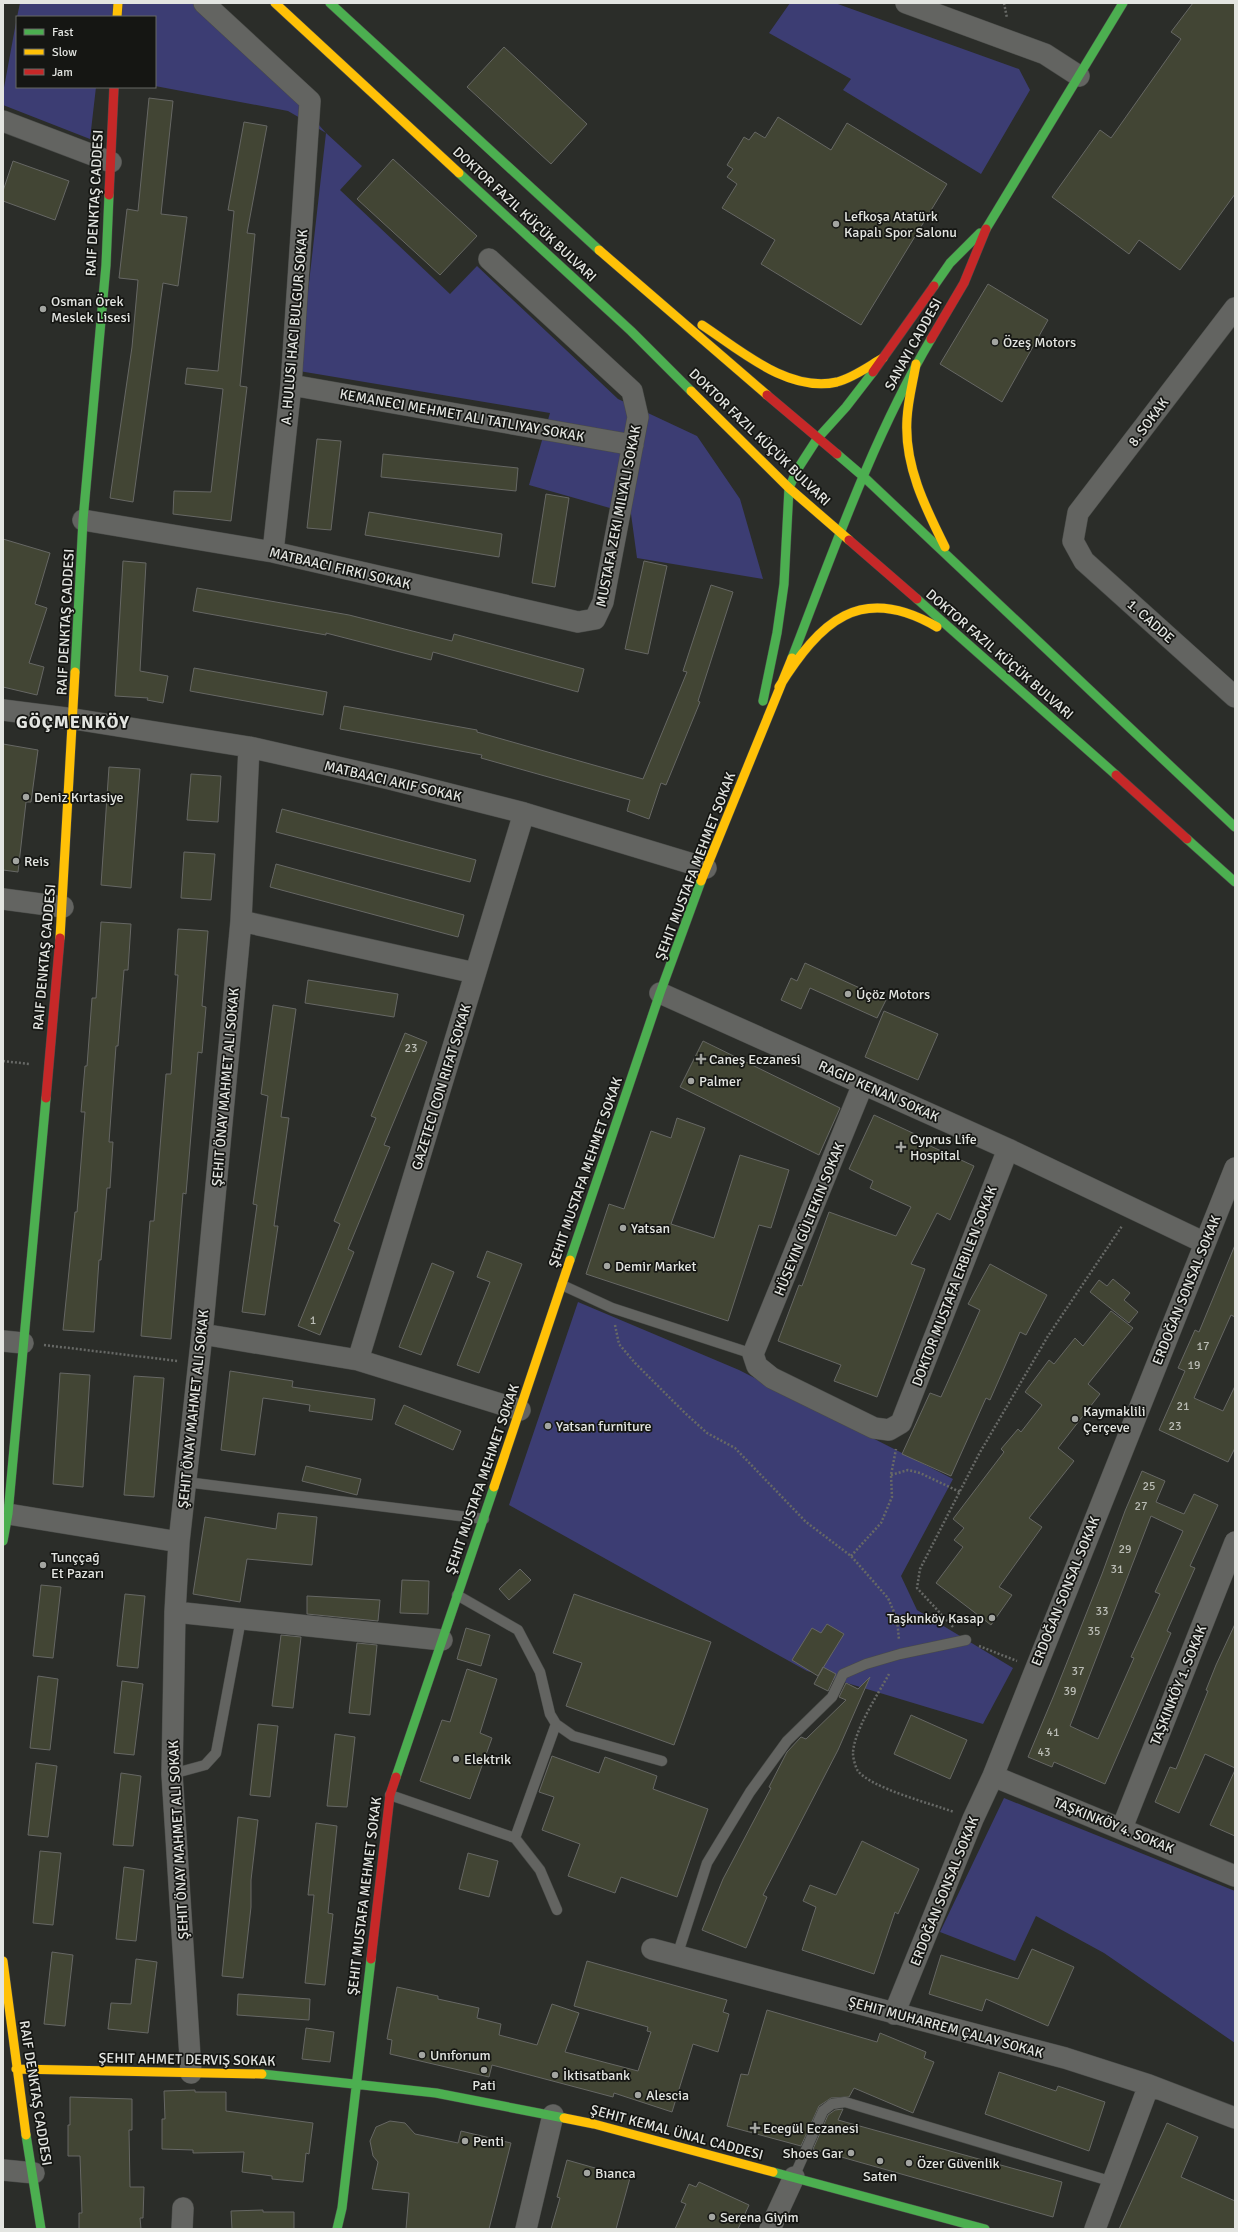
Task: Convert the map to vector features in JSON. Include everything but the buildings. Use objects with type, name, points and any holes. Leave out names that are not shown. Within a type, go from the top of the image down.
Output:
[{"type":"main road","points":[[117,16],[118,3]]},
{"type":"main road","points":[[275,3],[631,332],[789,488],[973,647],[1235,882]]},
{"type":"main road","points":[[330,3],[630,279],[817,439],[865,478],[1235,828]]},
{"type":"main road","name":"SANAYI CADDESI","points":[[841,533],[886,426],[916,364],[964,283],[988,225],[1124,3]]},
{"type":"main road","name":"RAIF DENKTAŞ CADDESI","points":[[3,1540],[8,1514],[13,1342],[63,907],[74,719],[83,520],[106,265],[114,88]]},
{"type":"main road","name":"SANAYI CADDESI","points":[[789,488],[806,455],[817,439],[846,407],[883,358],[950,263],[988,225]]},
{"type":"main road","points":[[630,279],[769,368],[797,380],[822,383],[837,382],[883,358]]},
{"type":"main road","points":[[916,364],[908,419],[908,442],[912,470],[923,502],[951,559]]},
{"type":"main road","name":"ŞEHIT MUSTAFA MEHMET SOKAK","points":[[751,761],[777,633],[784,584],[789,488]]},
{"type":"main road","name":"ŞEHIT MUSTAFA MEHMET SOKAK","points":[[337,2229],[342,2208],[390,1795],[660,993],[706,868],[751,761],[841,533]]},
{"type":"main road","points":[[779,687],[804,648],[822,628],[843,615],[865,609],[882,607],[898,609],[915,615],[973,647]]},
{"type":"main road","name":"RAIF DENKTAŞ CADDESI","points":[[3,1961],[16,2069],[34,2173],[41,2229]]},
{"type":"main road","name":"ŞEHIT AHMET DERVIŞ SOKAK","points":[[16,2069],[269,2074],[356,2083]]},
{"type":"main road","name":"ŞEHIT KEMAL ÜNAL CADDESI","points":[[356,2083],[436,2093],[553,2115],[696,2150],[985,2229]]},
{"type":"street","points":[[204,3],[310,101],[291,385],[273,552]]},
{"type":"street","points":[[906,3],[1045,54],[1079,76]]},
{"type":"street","points":[[3,121],[111,162]]},
{"type":"street","points":[[83,520],[273,552],[578,622],[595,619],[603,602],[638,418],[632,391],[489,260]]},
{"type":"street","name":"8. SOKAK","points":[[1073,541],[1078,513],[1235,308]]},
{"type":"street","points":[[291,385],[633,445]]},
{"type":"street","name":"1. CADDE","points":[[1073,541],[1084,561],[1235,697]]},
{"type":"street","points":[[3,710],[74,719],[249,747],[390,779],[524,813],[706,868]]},
{"type":"street","name":"ŞEHIT ÖNAY MAHMET ALI SOKAK","points":[[191,2072],[172,1774],[178,1542],[199,1364],[241,921],[249,747]]},
{"type":"street","points":[[358,1360],[524,813]]},
{"type":"street","points":[[3,898],[63,907]]},
{"type":"street","points":[[241,921],[475,973]]},
{"type":"street","points":[[660,993],[1008,1149],[1206,1243]]},
{"type":"street","name":"HÜSEYIN GÜLTEKIN SOKAK","points":[[753,1354],[863,1084]]},
{"type":"street","name":"DOKTOR MUSTAFA ERBILEN SOKAK","points":[[901,1423],[1008,1149]]},
{"type":"street","name":"ERDOĞAN SONSAL SOKAK","points":[[894,2014],[973,1819],[993,1776],[1034,1668],[1235,1168]]},
{"type":"street","points":[[202,1334],[358,1360],[520,1410]]},
{"type":"street","points":[[753,1354],[757,1366],[772,1378],[874,1428],[889,1430],[901,1423]]},
{"type":"street","points":[[8,1514],[178,1542]]},
{"type":"street","points":[[1122,1828],[1235,1542]]},
{"type":"street","points":[[175,1612],[442,1640]]},
{"type":"street","points":[[993,1776],[1122,1828],[1235,1876]]},
{"type":"street","name":"ŞEHIT MUHARREM ÇALAY SOKAK","points":[[652,1949],[1065,2058],[1149,2085],[1235,2118]]},
{"type":"street","points":[[1096,2229],[1149,2085]]},
{"type":"street","points":[[526,2229],[553,2115]]},
{"type":"street","points":[[3,2170],[34,2173]]},
{"type":"street","points":[[770,2229],[794,2177]]},
{"type":"street","points":[[182,2229],[183,2208]]},
{"type":"lane","points":[[562,1285],[612,1308],[753,1354]]},
{"type":"lane","points":[[186,1482],[484,1519]]},
{"type":"lane","points":[[457,1595],[518,1630],[540,1672],[550,1714],[556,1724],[573,1736],[662,1761]]},
{"type":"lane","points":[[172,1774],[205,1765],[216,1753],[241,1619]]},
{"type":"lane","points":[[677,1956],[707,1863],[750,1792],[768,1766],[787,1741],[832,1696],[843,1674],[866,1664],[900,1654],[966,1640]]},
{"type":"lane","points":[[515,1838],[556,1724]]},
{"type":"lane","points":[[390,1795],[515,1838],[540,1870],[557,1910]]},
{"type":"lane","points":[[794,2177],[824,2110],[832,2104],[844,2102],[1113,2182]]},
{"type":"path","points":[[1034,1668],[966,1640],[917,1588],[920,1569],[979,1454],[1048,1336],[1134,1208]]},
{"type":"path","points":[[612,1308],[619,1344],[635,1363],[707,1433],[735,1448],[806,1522],[851,1556],[888,1598],[897,1619],[900,1654],[867,1712],[858,1733],[852,1754],[858,1771],[875,1783],[973,1819]]},
{"type":"path","points":[[13,1342],[199,1364]]},
{"type":"path","points":[[851,1556],[881,1523],[892,1497],[891,1475],[901,1423]]},
{"type":"path","points":[[891,1475],[908,1470],[920,1473],[960,1492]]},
{"type":"shaded area","points":[[20,3],[212,3],[326,133],[288,111],[156,86],[156,16],[17,16]]},
{"type":"shaded area","points":[[790,3],[835,3],[1019,69],[1030,90],[981,174],[843,90],[851,79],[769,33]]},
{"type":"shaded area","points":[[16,22],[16,88],[96,88],[90,139],[3,105],[3,93]]},
{"type":"shaded area","points":[[326,133],[362,166],[340,190],[450,294],[477,266],[618,399],[697,436],[740,499],[763,579],[637,558],[631,514],[529,485],[550,413],[299,371]]},
{"type":"shaded area","points":[[578,1302],[739,1370],[953,1479],[901,1576],[917,1610],[1013,1668],[983,1724],[807,1671],[509,1505]]},
{"type":"shaded area","points":[[1004,1798],[1235,1891],[1235,2043],[1104,1953],[1036,1916],[1015,1961],[940,1932]]},
{"type":"traffic: fast","points":[[330,3],[599,250]]},
{"type":"traffic: fast","points":[[986,229],[1123,3]]},
{"type":"traffic: fast","points":[[459,173],[631,331],[691,391]]},
{"type":"traffic: fast","points":[[75,672],[83,520],[106,265],[109,195]]},
{"type":"traffic: fast","points":[[934,286],[950,263],[980,233]]},
{"type":"traffic: fast","points":[[792,658],[872,455],[910,376],[931,339]]},
{"type":"traffic: fast","points":[[763,701],[777,633],[784,584],[789,488],[797,470],[817,439],[846,407],[873,372]]},
{"type":"traffic: fast","points":[[837,454],[865,478],[1235,827]]},
{"type":"traffic: fast","points":[[917,599],[1116,775]]},
{"type":"traffic: fast","points":[[1187,839],[1235,882]]},
{"type":"traffic: fast","points":[[570,1260],[660,993],[701,881]]},
{"type":"traffic: fast","points":[[3,1541],[8,1514],[46,1098]]},
{"type":"traffic: fast","points":[[396,1777],[494,1487]]},
{"type":"traffic: fast","points":[[337,2229],[342,2208],[371,1959]]},
{"type":"traffic: fast","points":[[262,2074],[436,2093],[564,2118]]},
{"type":"traffic: fast","points":[[26,2135],[41,2229]]},
{"type":"traffic: fast","points":[[773,2172],[985,2229]]},
{"type":"traffic: slow","points":[[117,16],[118,3]]},
{"type":"traffic: slow","points":[[275,3],[459,173]]},
{"type":"traffic: slow","points":[[599,250],[767,395]]},
{"type":"traffic: slow","points":[[702,325],[765,367],[801,381],[819,384],[837,382],[855,375],[883,358]]},
{"type":"traffic: slow","points":[[916,364],[909,398],[907,419],[909,453],[912,469],[923,501],[945,547]]},
{"type":"traffic: slow","points":[[691,391],[789,488],[849,540]]},
{"type":"traffic: slow","points":[[779,687],[794,664],[810,644],[827,628],[844,616],[864,609],[886,608],[910,614],[937,627]]},
{"type":"traffic: slow","points":[[701,881],[792,658]]},
{"type":"traffic: slow","points":[[60,938],[75,672]]},
{"type":"traffic: slow","points":[[494,1487],[570,1260]]},
{"type":"traffic: slow","points":[[3,1961],[26,2135]]},
{"type":"traffic: slow","points":[[16,2069],[262,2074]]},
{"type":"traffic: slow","points":[[564,2118],[594,2124],[773,2172]]},
{"type":"traffic: jam","points":[[109,195],[114,88]]},
{"type":"traffic: jam","points":[[931,339],[964,283],[986,229]]},
{"type":"traffic: jam","points":[[873,372],[934,286]]},
{"type":"traffic: jam","points":[[767,395],[837,454]]},
{"type":"traffic: jam","points":[[849,540],[917,599]]},
{"type":"traffic: jam","points":[[1116,775],[1187,839]]},
{"type":"traffic: jam","points":[[46,1098],[60,938]]},
{"type":"traffic: jam","points":[[371,1959],[390,1795],[396,1777]]},
{"type":"place","name":"Lefkoşa Atatürk Kapalı Spor Salonu","points":[[836,224]]},
{"type":"place","name":"Osman Örek Meslek Lisesi","points":[[43,309]]},
{"type":"place","name":"Özeş Motors","points":[[995,342]]},
{"type":"place","name":"Deniz Kırtasiye","points":[[26,797]]},
{"type":"place","name":"Reis","points":[[16,861]]},
{"type":"place","name":"Úçöz Motors","points":[[848,994]]},
{"type":"place","name":"Caneş Eczanesi","points":[[701,1059]]},
{"type":"place","name":"Palmer","points":[[691,1081]]},
{"type":"place","name":"Cyprus Life Hospital","points":[[901,1147]]},
{"type":"place","name":"Yatsan","points":[[623,1228]]},
{"type":"place","name":"Demir Market","points":[[607,1266]]},
{"type":"place","name":"Kaymaklili Çerçeve","points":[[1075,1419]]},
{"type":"place","name":"Yatsan furniture","points":[[548,1426]]},
{"type":"place","name":"Tunççağ Et Pazarı","points":[[43,1565]]},
{"type":"place","name":"Taşkınköy Kasap","points":[[992,1618]]},
{"type":"place","name":"Elektrik","points":[[456,1759]]},
{"type":"place","name":"Unıforıum","points":[[422,2055]]},
{"type":"place","name":"Pati","points":[[484,2070]]},
{"type":"place","name":"İktisatbank","points":[[555,2075]]},
{"type":"place","name":"Alescia","points":[[638,2095]]},
{"type":"place","name":"Ecegül Eczanesi","points":[[755,2128]]},
{"type":"place","name":"Penti","points":[[465,2141]]},
{"type":"place","name":"Shoes Gar","points":[[851,2153]]},
{"type":"place","name":"Saten","points":[[880,2161]]},
{"type":"place","name":"Özer Güvenlik","points":[[909,2163]]},
{"type":"place","name":"Bıanca","points":[[587,2173]]},
{"type":"place","name":"Serena Giyim","points":[[712,2217]]},
{"type":"district","name":"GÖÇMENKÖY","points":[[73,722]]}]
